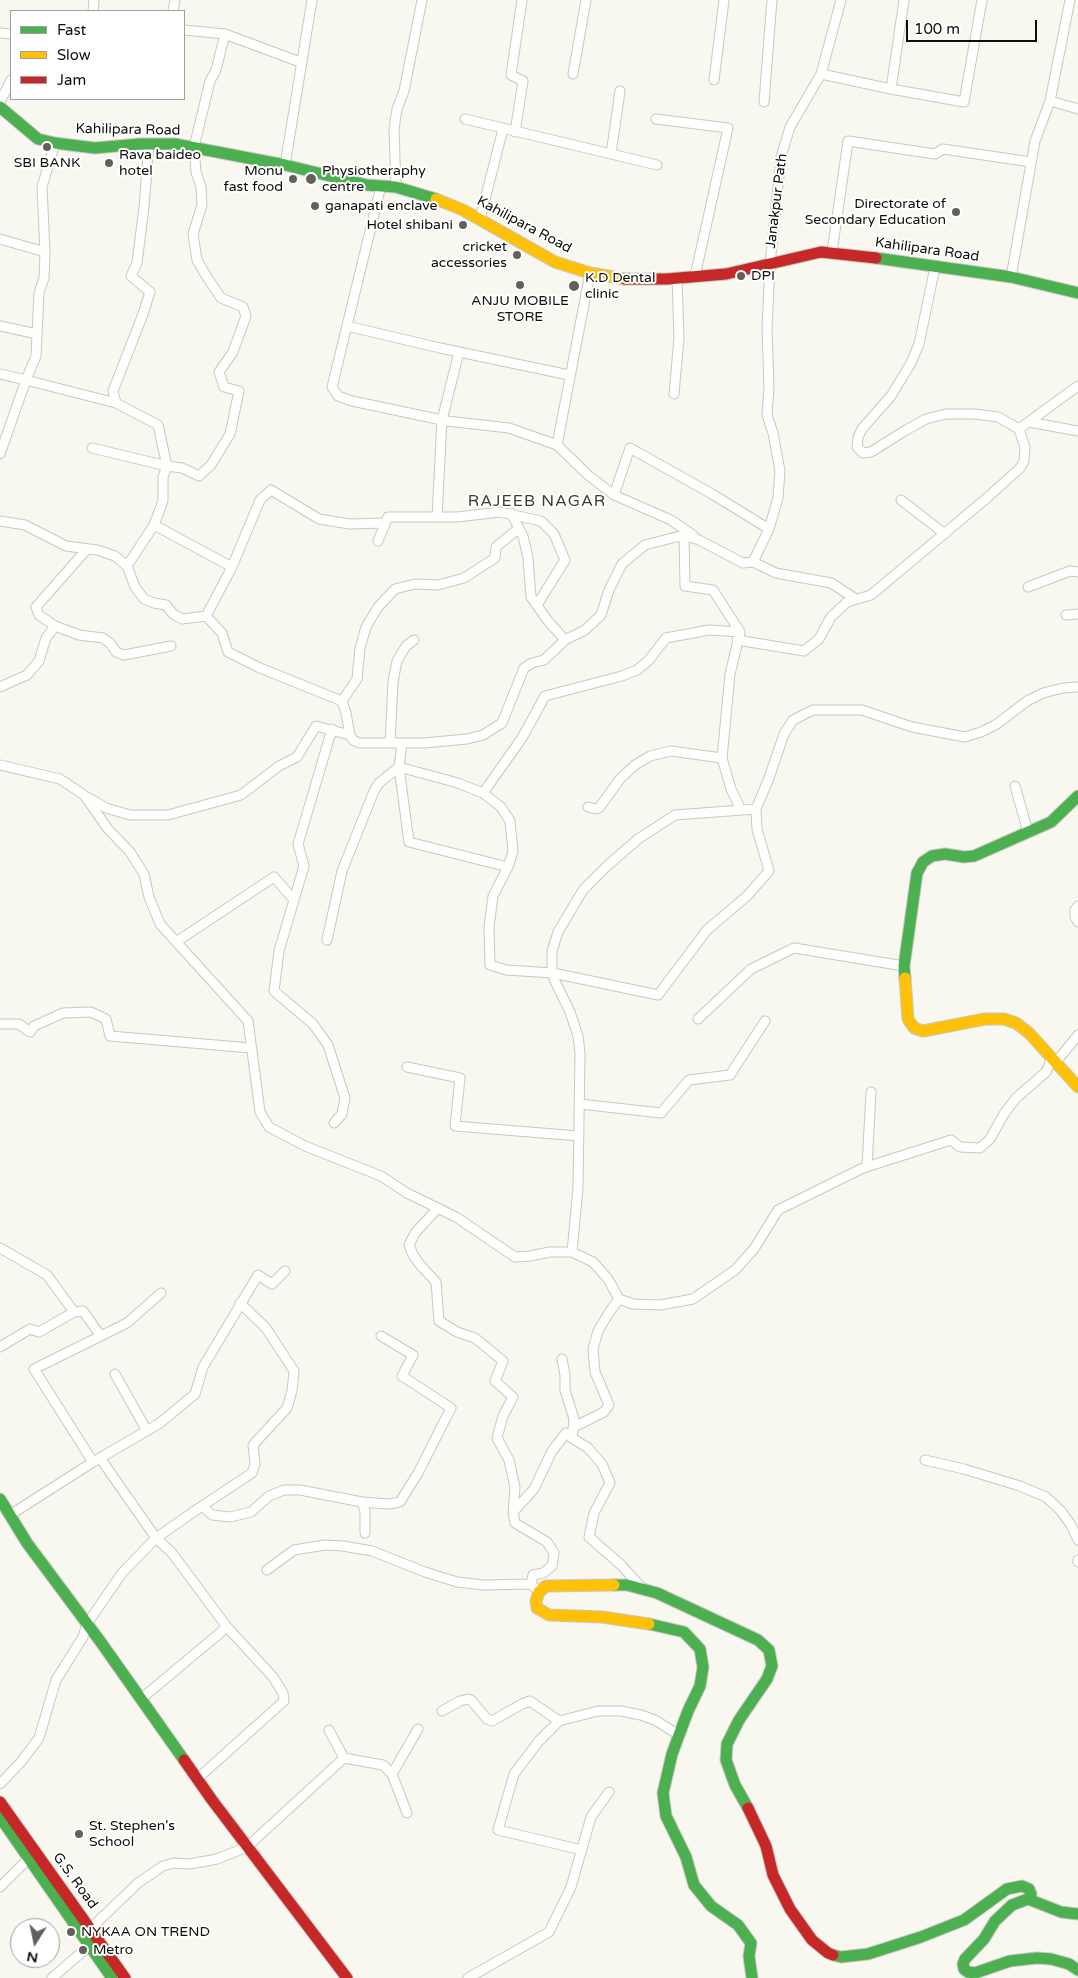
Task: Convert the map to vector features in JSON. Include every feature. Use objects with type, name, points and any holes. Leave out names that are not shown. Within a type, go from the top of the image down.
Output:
[{"type":"street","points":[[285,165],[300,62],[312,0]]},
{"type":"street","points":[[396,187],[394,129],[422,0]]},
{"type":"street","points":[[514,132],[523,81],[511,75],[522,0]]},
{"type":"street","points":[[573,74],[586,0]]},
{"type":"street","points":[[714,80],[724,0]]},
{"type":"street","points":[[764,102],[772,0]]},
{"type":"street","name":"Janakpur Path","points":[[753,562],[769,529],[778,498],[780,471],[773,433],[767,414],[769,387],[767,328],[770,264],[780,157],[790,127],[821,74],[841,0]]},
{"type":"street","points":[[891,89],[904,0]]},
{"type":"street","points":[[821,74],[964,102],[982,0]]},
{"type":"street","points":[[1011,277],[1035,141],[1050,101],[1070,0]]},
{"type":"street","points":[[185,30],[225,34],[300,62]]},
{"type":"street","points":[[92,448],[182,468],[199,476],[211,465],[230,434],[239,391],[224,387],[219,372],[233,352],[246,316],[243,307],[221,298],[197,260],[193,234],[202,205],[202,187],[196,172],[194,147],[210,81],[216,70],[225,34]]},
{"type":"street","points":[[0,102],[10,82]]},
{"type":"street","points":[[611,154],[620,91]]},
{"type":"street","points":[[1050,101],[1078,109]]},
{"type":"street","name":"Kahilipara Road","points":[[0,106],[38,139],[55,143],[95,148],[175,144],[285,165],[367,185],[396,187],[440,200],[463,210],[555,262],[590,273],[623,279],[677,278],[726,274],[821,252],[832,252],[1011,277],[1078,294]]},
{"type":"street","points":[[465,119],[657,165]]},
{"type":"street","points":[[656,119],[728,128],[695,276]]},
{"type":"street","points":[[480,219],[503,129]]},
{"type":"street","points":[[832,252],[848,141],[935,154],[943,149],[1031,162]]},
{"type":"street","points":[[0,454],[36,356],[39,293],[44,278],[45,252],[42,187],[55,143]]},
{"type":"street","points":[[116,403],[112,391],[150,292],[131,276],[137,263],[149,144]]},
{"type":"street","points":[[381,186],[332,387],[338,396],[442,420],[509,428],[556,444],[588,475],[614,495],[671,520],[699,540],[743,563],[753,562],[776,573],[831,583],[856,599]]},
{"type":"street","points":[[0,239],[45,252]]},
{"type":"street","points":[[483,793],[522,738],[545,696],[622,676],[637,670],[649,660],[666,638],[709,630],[804,651],[819,639],[831,617],[848,602],[871,595],[945,534],[1020,468],[1024,461],[1025,447],[1019,429],[998,417],[974,414],[946,414],[926,419],[871,452],[863,452],[857,447],[858,437],[862,430],[891,396],[911,363],[919,344],[935,267]]},
{"type":"street","points":[[556,444],[590,273]]},
{"type":"street","points":[[674,394],[680,338],[677,278]]},
{"type":"street","points":[[0,326],[37,334]]},
{"type":"street","points":[[347,326],[569,376]]},
{"type":"street","points":[[437,517],[442,420],[459,352]]},
{"type":"street","points":[[0,374],[116,403],[158,425],[167,466],[163,477],[164,500],[154,525],[127,566]]},
{"type":"street","points":[[1019,429],[1078,386]]},
{"type":"street","points":[[1029,422],[1078,431]]},
{"type":"street","points":[[614,495],[630,448],[712,494],[769,529]]},
{"type":"street","points":[[206,616],[232,567],[260,500],[271,490],[319,519],[350,524],[385,523]]},
{"type":"street","points":[[901,500],[945,534]]},
{"type":"street","points":[[378,541],[388,516],[457,517],[500,512],[541,521],[554,534],[565,560],[537,605]]},
{"type":"street","points":[[511,514],[523,536],[528,558],[531,597],[548,621],[565,640]]},
{"type":"street","points":[[0,522],[25,525],[66,546],[115,556],[127,566],[135,587],[144,599],[166,605],[173,614],[182,619],[206,616]]},
{"type":"street","points":[[154,525],[232,567]]},
{"type":"street","points":[[342,702],[357,679],[360,648],[366,628],[378,607],[395,589],[415,584],[438,585],[464,578],[495,558],[496,547],[519,528]]},
{"type":"street","points":[[206,616],[222,633],[228,652],[260,668],[342,702],[350,734],[353,740],[359,743],[424,743],[467,739],[483,735],[502,723],[524,668],[532,663],[544,660],[565,640],[585,630],[601,615],[609,590],[622,564],[645,545],[684,535],[699,540]]},
{"type":"street","points":[[684,535],[685,586],[714,590],[739,636],[730,674],[722,758],[731,789],[741,810]]},
{"type":"street","points":[[87,549],[36,607],[40,615],[55,626],[79,635],[103,638],[110,643],[116,652],[124,655],[172,646]]},
{"type":"street","points":[[1028,588],[1070,571],[1078,572]]},
{"type":"street","points":[[1066,615],[1078,614]]},
{"type":"street","points":[[0,687],[28,675],[39,661],[46,638],[55,626]]},
{"type":"street","points":[[390,743],[393,682],[397,661],[406,646],[414,640]]},
{"type":"street","points":[[399,767],[458,783],[483,793],[501,806],[510,821],[513,851],[508,867],[493,896],[489,927],[490,965],[506,970],[553,973],[658,995],[706,930],[747,896],[768,871],[757,829],[756,809],[784,734],[793,720],[813,710],[862,710],[912,727],[965,737],[997,724],[1027,701],[1043,693],[1062,688],[1078,688]]},
{"type":"street","points":[[0,765],[60,779],[106,808],[130,815],[168,815],[241,795],[279,766],[297,757],[316,726],[350,734]]},
{"type":"street","points":[[332,729],[298,844],[304,866],[280,951],[274,991],[313,1024],[328,1044],[345,1098],[342,1114],[334,1123]]},
{"type":"street","points":[[402,743],[399,767],[409,842],[508,867]]},
{"type":"street","points":[[588,807],[599,808],[620,779],[635,765],[650,756],[671,751],[722,758]]},
{"type":"street","points":[[327,940],[342,871],[374,791],[379,783],[399,767]]},
{"type":"street","points":[[1015,786],[1028,832]]},
{"type":"street","points":[[84,795],[108,829],[130,852],[144,874],[160,924],[248,1021],[260,1112],[268,1128],[305,1146],[381,1176],[407,1193],[456,1218],[515,1257],[550,1252],[572,1252],[593,1262],[608,1279],[619,1299],[633,1304],[660,1306],[693,1298],[736,1270],[754,1249],[778,1210],[867,1167],[951,1140],[960,1147],[980,1148],[990,1139],[1004,1114],[1016,1098],[1046,1072],[1054,1060],[1078,1035]]},
{"type":"street","points":[[1078,796],[1051,822],[974,856],[964,857],[945,854],[932,856],[923,862],[917,873],[904,966],[908,1019],[914,1028],[923,1031],[985,1019],[1004,1019],[1016,1023],[1029,1033],[1078,1087]]},
{"type":"street","points":[[572,1252],[578,1188],[580,1053],[578,1036],[570,1012],[553,973],[552,951],[558,932],[583,890],[638,839],[675,815],[756,809]]},
{"type":"street","points":[[176,942],[274,877],[294,900]]},
{"type":"street","points":[[1078,906],[1074,914],[1078,922]]},
{"type":"street","points":[[698,1019],[750,968],[794,948],[904,966]]},
{"type":"street","points":[[0,1024],[19,1024],[30,1032],[34,1026],[63,1013],[91,1012],[106,1019],[110,1036],[251,1048]]},
{"type":"street","points":[[580,1104],[661,1113],[689,1080],[730,1075],[765,1021]]},
{"type":"street","points":[[407,1067],[460,1078],[455,1126],[579,1136]]},
{"type":"street","points":[[867,1167],[871,1092]]},
{"type":"street","points":[[438,1208],[415,1233],[409,1246],[421,1266],[436,1282],[439,1321],[457,1332],[475,1338],[503,1361],[495,1381],[513,1397],[503,1416],[497,1438],[508,1460],[515,1487],[513,1512],[515,1523],[547,1542],[554,1553],[552,1566],[543,1573],[533,1576],[538,1608],[549,1615],[602,1617],[652,1624],[684,1632],[700,1649],[703,1667],[700,1686],[688,1711],[672,1754],[663,1793],[666,1816],[686,1857],[694,1885],[711,1906],[738,1925],[751,1943],[749,1956],[752,1978]]},
{"type":"street","points":[[0,1248],[47,1275],[74,1312]]},
{"type":"street","points":[[10,1516],[96,1460],[160,1423],[195,1394],[203,1367],[258,1274],[272,1284],[285,1271]]},
{"type":"street","points":[[161,1293],[127,1323],[34,1369],[96,1460],[156,1538],[172,1553],[227,1626],[284,1693],[284,1701],[197,1779]]},
{"type":"street","points":[[574,1427],[604,1412],[609,1406],[595,1372],[592,1349],[598,1331],[619,1299]]},
{"type":"street","points":[[0,1784],[40,1738],[56,1680],[83,1638],[87,1624],[122,1573],[156,1538],[252,1473],[255,1464],[253,1445],[287,1408],[292,1391],[294,1370],[266,1328],[240,1303]]},
{"type":"street","points":[[0,1347],[30,1329],[39,1332],[74,1312],[82,1311],[100,1335]]},
{"type":"street","points":[[202,1506],[212,1514],[230,1517],[251,1512],[269,1496],[284,1490],[300,1490],[362,1502],[389,1504],[400,1502],[418,1473],[451,1408],[402,1376],[413,1355],[381,1336]]},
{"type":"street","points":[[562,1359],[565,1390],[574,1419],[572,1438]]},
{"type":"street","points":[[115,1374],[147,1431]]},
{"type":"street","points":[[513,1512],[534,1489],[552,1451],[566,1433],[588,1448],[602,1464],[610,1482],[594,1513],[589,1537],[620,1564],[644,1590]]},
{"type":"street","points":[[926,1460],[1020,1486],[1046,1497],[1061,1511],[1071,1525],[1078,1540]]},
{"type":"street","points":[[0,1499],[27,1543],[246,1847],[347,1978]]},
{"type":"street","points":[[362,1502],[365,1511],[365,1533]]},
{"type":"street","points":[[267,1570],[294,1550],[325,1545],[343,1546],[372,1551],[425,1572],[457,1582],[535,1588],[572,1585],[628,1585],[657,1594],[758,1640],[769,1650],[772,1666],[766,1679],[739,1720],[727,1744],[726,1760],[736,1785],[755,1819],[766,1846],[773,1874],[790,1909],[812,1940],[828,1953],[841,1957],[868,1954],[921,1937],[964,1920],[1007,1889],[1022,1886],[1029,1889],[1031,1894],[1028,1900]]},
{"type":"street","points":[[140,1699],[227,1626]]},
{"type":"street","points":[[442,1711],[460,1701],[468,1699],[471,1700],[487,1720],[492,1721],[530,1701],[559,1721]]},
{"type":"street","points":[[582,1850],[498,1830],[514,1774],[539,1741],[559,1721],[598,1712],[621,1711],[655,1720],[679,1735]]},
{"type":"street","points":[[392,1774],[418,1729]]},
{"type":"street","points":[[329,1730],[344,1758]]},
{"type":"street","points":[[344,1758],[383,1765],[392,1774],[407,1813]]},
{"type":"street","points":[[91,1928],[138,1883],[163,1866],[217,1860],[246,1847],[344,1758]]},
{"type":"street","points":[[468,1978],[549,1932],[571,1887],[591,1818],[609,1792]]},
{"type":"street","name":"G.S. Road","points":[[0,1802],[125,1978]]},
{"type":"street","name":"G.S. Road","points":[[0,1817],[112,1978]]},
{"type":"street","points":[[0,1887],[29,1858]]},
{"type":"street","points":[[1078,1914],[1061,1912],[1028,1900],[1012,1905],[996,1921],[963,1964],[964,1969],[975,1973],[1010,1961],[1037,1958],[1051,1959],[1068,1964],[1078,1970]]},
{"type":"street","points":[[52,1978],[89,1946]]},
{"type":"traffic: fast","points":[[0,107],[38,139],[55,143],[95,148],[140,144],[175,144],[285,165],[367,185],[396,187],[436,199]]},
{"type":"traffic: fast","points":[[876,258],[1011,277],[1078,293]]},
{"type":"traffic: fast","points":[[905,978],[904,966],[917,873],[923,862],[932,856],[945,854],[964,857],[974,856],[1051,822],[1078,796]]},
{"type":"traffic: fast","points":[[0,1499],[27,1543],[100,1641],[184,1760]]},
{"type":"traffic: fast","points":[[614,1585],[627,1585],[657,1593],[758,1640],[769,1650],[772,1666],[767,1679],[739,1720],[727,1744],[726,1760],[735,1785],[748,1808]]},
{"type":"traffic: fast","points":[[649,1624],[684,1632],[700,1649],[703,1667],[700,1686],[688,1711],[672,1754],[663,1793],[666,1816],[686,1857],[694,1885],[711,1906],[738,1925],[751,1943],[749,1956],[752,1978]]},
{"type":"traffic: fast","points":[[0,1817],[112,1978]]},
{"type":"traffic: fast","points":[[833,1955],[841,1957],[868,1954],[921,1937],[964,1920],[1007,1889],[1022,1886],[1029,1889],[1031,1894],[1028,1899],[1012,1905],[995,1921],[984,1939],[965,1959],[964,1969],[975,1973],[1010,1961],[1037,1958],[1051,1959],[1069,1964],[1078,1970]]},
{"type":"traffic: fast","points":[[1028,1899],[1061,1912],[1078,1914]]},
{"type":"traffic: slow","points":[[436,199],[463,210],[555,262],[590,273],[625,279]]},
{"type":"traffic: slow","points":[[905,978],[908,1019],[914,1028],[923,1031],[985,1019],[1004,1019],[1016,1023],[1029,1033],[1078,1087]]},
{"type":"traffic: slow","points":[[614,1585],[546,1586],[539,1592],[536,1601],[537,1608],[549,1615],[602,1617],[649,1624]]},
{"type":"traffic: jam","points":[[625,279],[667,279],[726,274],[821,252],[876,258]]},
{"type":"traffic: jam","points":[[184,1760],[212,1800],[347,1978]]},
{"type":"traffic: jam","points":[[0,1802],[125,1978]]},
{"type":"traffic: jam","points":[[748,1808],[766,1846],[773,1875],[790,1909],[812,1940],[833,1955]]},
{"type":"place","name":"SBI BANK","points":[[47,147]]},
{"type":"place","name":"Rava baideo hotel","points":[[109,163]]},
{"type":"place","name":"Monu fast food","points":[[293,179]]},
{"type":"place","name":"Physiotheraphy centre","points":[[311,179]]},
{"type":"place","name":"ganapati enclave","points":[[315,206]]},
{"type":"place","name":"Directorate of Secondary Education","points":[[956,212]]},
{"type":"place","name":"Hotel shibani","points":[[463,225]]},
{"type":"place","name":"cricket accessories","points":[[517,255]]},
{"type":"place","name":"DPI","points":[[741,276]]},
{"type":"place","name":"ANJU MOBILE STORE","points":[[520,285]]},
{"type":"place","name":"K.D Dental clinic","points":[[574,286]]},
{"type":"place","name":"St. Stephen's School","points":[[79,1834]]},
{"type":"place","name":"NYKAA ON TREND","points":[[71,1932]]},
{"type":"place","name":"Metro","points":[[83,1950]]},
{"type":"district","name":"RAJEEB NAGAR","points":[[537,502]]}]
